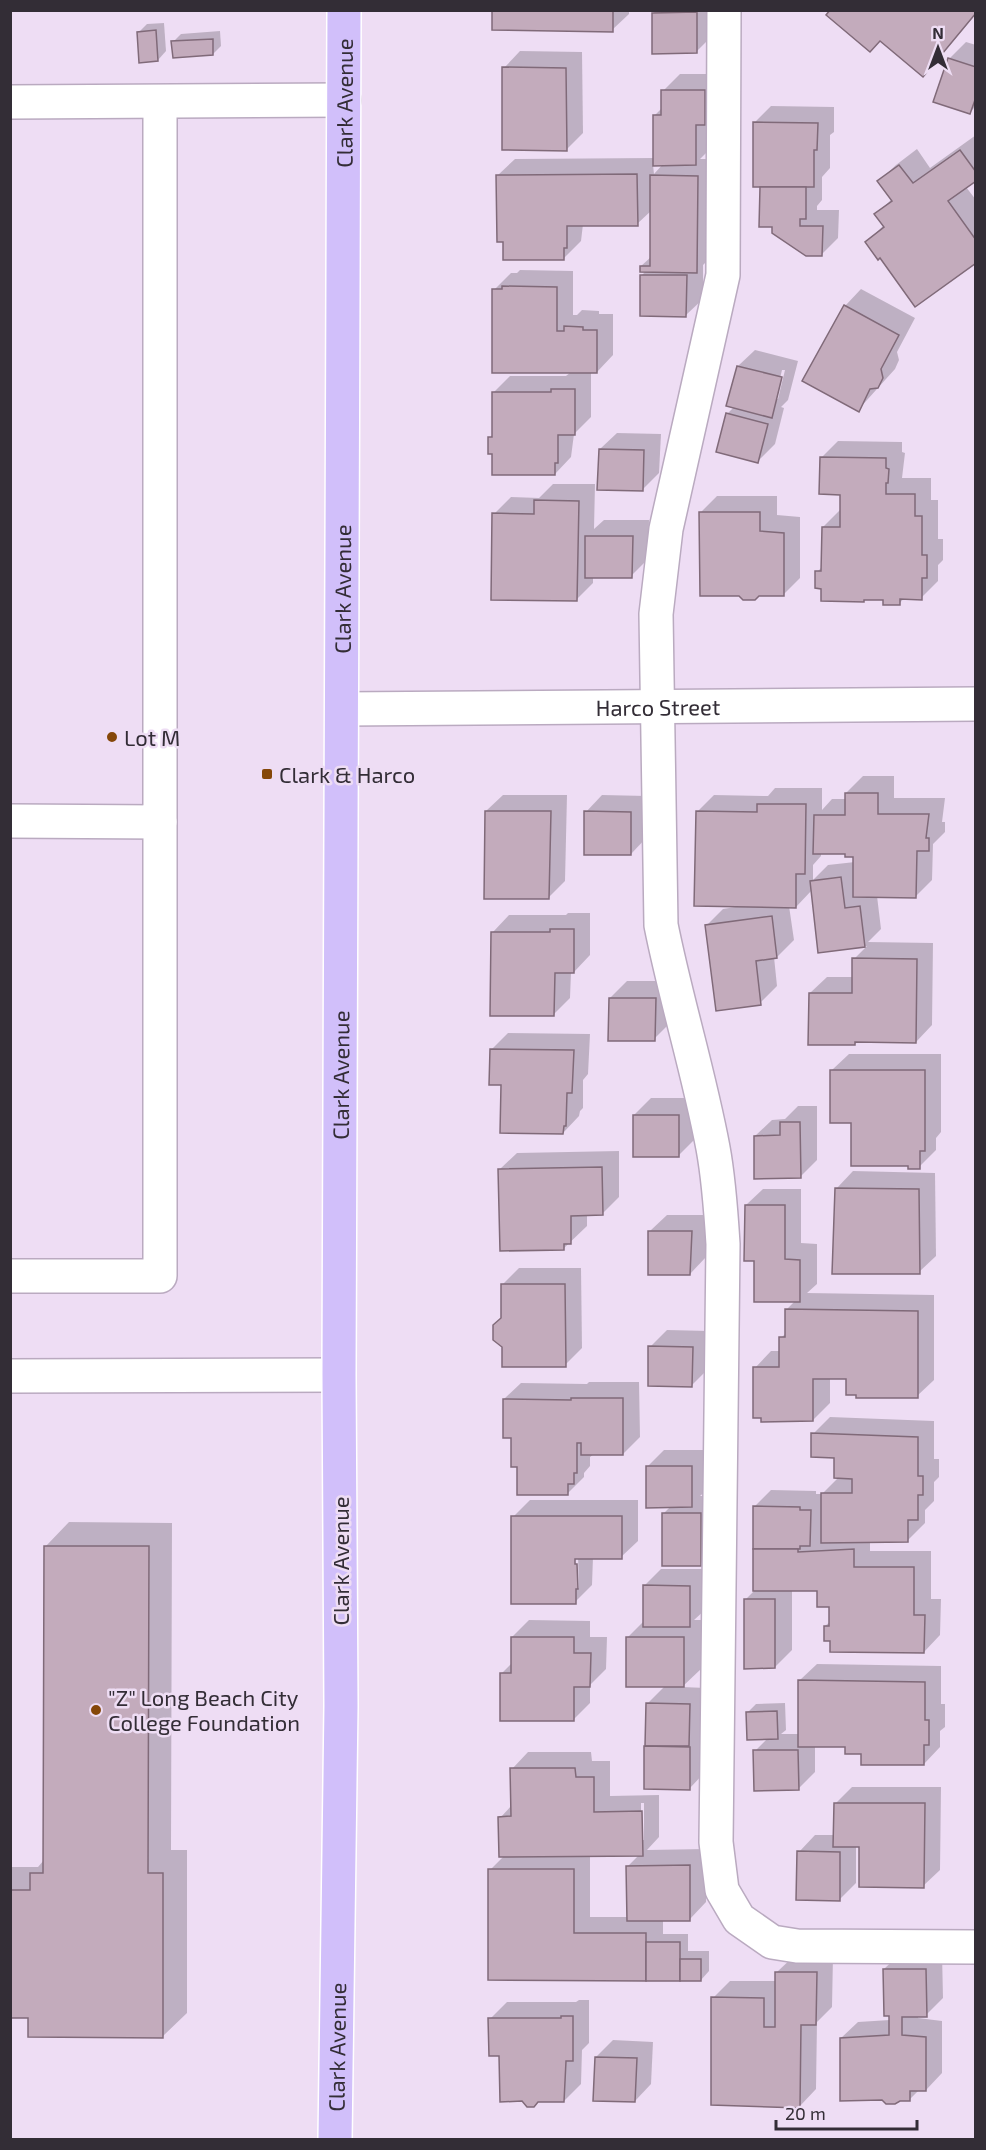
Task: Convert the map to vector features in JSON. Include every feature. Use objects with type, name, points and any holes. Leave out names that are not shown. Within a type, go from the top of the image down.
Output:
[{"type":"main road","name":"Clark Avenue","points":[[335,2139],[341,1706],[339,1375],[344,10]]},
{"type":"street","points":[[724,10],[723,275],[666,529],[656,614],[662,925],[712,1147],[720,1192],[723,1244],[716,1842],[722,1890],[739,1919],[772,1942],[797,1946],[975,1947]]},
{"type":"street","points":[[10,102],[344,100]]},
{"type":"street","points":[[10,1276],[160,1276],[160,102]]},
{"type":"street","name":"Harco Street","points":[[342,710],[975,704]]},
{"type":"street","points":[[10,821],[160,822]]},
{"type":"street","points":[[10,1376],[339,1375]]},
{"type":"building","points":[[492,10],[613,10],[613,32],[492,30]]},
{"type":"building","points":[[830,10],[976,10],[976,13],[923,77],[880,41],[870,52],[826,15]]},
{"type":"building","points":[[697,12],[697,53],[652,54],[652,13]]},
{"type":"building","points":[[156,30],[158,61],[139,63],[137,32]]},
{"type":"building","points":[[213,39],[213,55],[173,58],[171,41]]},
{"type":"building","points":[[948,58],[976,67],[976,97],[970,114],[933,102]]},
{"type":"building","points":[[502,67],[566,68],[567,151],[502,150]]},
{"type":"building","points":[[661,90],[705,90],[705,125],[696,125],[696,165],[653,166],[653,115],[661,115]]},
{"type":"building","points":[[753,122],[818,123],[817,150],[814,150],[814,187],[753,187]]},
{"type":"building","points":[[960,150],[976,172],[976,181],[948,201],[976,240],[976,263],[915,307],[880,258],[878,260],[865,242],[884,227],[874,214],[892,201],[877,181],[899,165],[913,183]]},
{"type":"building","points":[[637,174],[638,226],[567,226],[567,248],[564,248],[564,260],[503,260],[503,242],[497,242],[496,175]]},
{"type":"building","points":[[650,175],[698,176],[697,273],[640,272],[640,266],[650,266]]},
{"type":"building","points":[[760,187],[806,187],[806,219],[800,219],[800,226],[823,226],[822,256],[806,256],[772,233],[772,227],[759,227]]},
{"type":"building","points":[[640,275],[687,275],[686,317],[640,316]]},
{"type":"building","points":[[502,286],[557,287],[557,331],[564,331],[564,326],[597,330],[597,373],[492,373],[492,289],[502,289]]},
{"type":"building","points":[[844,305],[899,335],[881,369],[883,378],[878,388],[870,389],[859,412],[802,381]]},
{"type":"building","points":[[737,366],[782,377],[772,418],[726,406]]},
{"type":"building","points":[[551,389],[575,389],[575,435],[558,435],[558,463],[555,463],[555,475],[492,475],[492,454],[488,454],[488,437],[492,437],[492,392],[551,392]]},
{"type":"building","points":[[726,413],[768,424],[758,463],[716,452]]},
{"type":"building","points":[[599,449],[644,450],[643,491],[597,490]]},
{"type":"building","points":[[820,457],[886,458],[886,468],[889,469],[886,494],[915,494],[915,516],[922,516],[922,555],[927,555],[927,578],[922,578],[922,600],[900,599],[900,605],[883,605],[883,600],[821,601],[821,589],[815,588],[815,571],[821,571],[822,527],[840,527],[840,495],[819,494]]},
{"type":"building","points":[[534,500],[579,501],[577,601],[491,600],[492,513],[534,514]]},
{"type":"building","points":[[699,512],[760,512],[760,531],[784,533],[784,596],[759,596],[755,600],[743,600],[739,596],[700,596]]},
{"type":"building","points":[[585,536],[633,536],[632,578],[585,578]]},
{"type":"building","points":[[845,793],[878,793],[878,814],[929,814],[926,838],[929,838],[929,851],[917,851],[916,898],[853,897],[853,857],[845,857],[845,854],[813,854],[814,815],[845,815]]},
{"type":"building","points":[[757,804],[806,804],[805,874],[796,874],[796,908],[694,906],[696,811],[757,812]]},
{"type":"building","points":[[485,811],[551,811],[549,899],[484,899]]},
{"type":"building","points":[[584,811],[631,812],[631,855],[584,855]]},
{"type":"building","points":[[841,877],[845,908],[860,906],[865,947],[818,953],[810,881]]},
{"type":"building","points":[[772,916],[777,958],[756,961],[761,1005],[716,1011],[705,925]]},
{"type":"building","points":[[550,929],[574,929],[574,973],[555,973],[554,1016],[490,1016],[491,932],[550,932]]},
{"type":"building","points":[[852,958],[917,959],[916,1043],[855,1042],[855,1045],[808,1045],[809,993],[852,993]]},
{"type":"building","points":[[609,998],[656,998],[655,1041],[608,1041]]},
{"type":"building","points":[[490,1049],[574,1050],[572,1093],[567,1093],[566,1126],[564,1126],[563,1134],[500,1133],[501,1085],[489,1085]]},
{"type":"building","points":[[830,1070],[925,1070],[925,1151],[920,1151],[920,1169],[908,1169],[908,1166],[851,1166],[851,1123],[830,1123]]},
{"type":"building","points":[[633,1115],[679,1115],[679,1157],[633,1157]]},
{"type":"building","points":[[780,1122],[800,1122],[801,1178],[754,1179],[754,1136],[780,1135]]},
{"type":"building","points":[[602,1167],[603,1215],[571,1216],[571,1244],[564,1244],[564,1250],[500,1251],[498,1169]]},
{"type":"building","points":[[835,1188],[919,1189],[920,1274],[832,1274]]},
{"type":"building","points":[[745,1205],[785,1205],[785,1259],[800,1260],[800,1302],[754,1302],[754,1261],[744,1261]]},
{"type":"building","points":[[648,1231],[692,1231],[690,1275],[648,1275]]},
{"type":"building","points":[[501,1284],[565,1284],[566,1367],[502,1367],[502,1347],[493,1340],[493,1325],[501,1318]]},
{"type":"building","points":[[785,1309],[918,1311],[918,1398],[856,1398],[856,1395],[846,1395],[846,1379],[813,1379],[813,1421],[761,1422],[761,1418],[753,1418],[753,1367],[779,1367],[779,1337],[785,1337]]},
{"type":"building","points":[[648,1346],[693,1347],[692,1387],[648,1386]]},
{"type":"building","points":[[571,1398],[623,1398],[623,1455],[581,1455],[581,1443],[577,1443],[577,1473],[574,1473],[574,1484],[568,1484],[568,1495],[517,1495],[517,1467],[511,1467],[511,1438],[503,1438],[503,1399],[571,1400]]},
{"type":"building","points":[[811,1433],[918,1437],[918,1476],[923,1476],[923,1495],[918,1495],[918,1520],[908,1520],[908,1542],[821,1543],[821,1493],[852,1493],[852,1479],[834,1478],[834,1458],[811,1457]]},
{"type":"building","points":[[646,1466],[692,1466],[692,1507],[646,1508]]},
{"type":"building","points":[[753,1506],[800,1507],[800,1510],[811,1510],[810,1546],[800,1546],[800,1549],[753,1549]]},
{"type":"building","points":[[662,1513],[701,1513],[701,1566],[662,1566]]},
{"type":"building","points":[[511,1516],[622,1516],[622,1559],[575,1559],[578,1589],[576,1589],[576,1604],[511,1604]]},
{"type":"building","name":"\"Z\" Long Beach City College Foundation","points":[[44,1546],[149,1546],[148,1873],[163,1873],[163,2038],[28,2037],[28,2018],[10,2018],[10,1890],[30,1890],[30,1873],[43,1873]]},
{"type":"building","points":[[753,1549],[798,1549],[798,1552],[854,1549],[854,1567],[914,1567],[914,1615],[925,1615],[924,1653],[830,1652],[830,1641],[824,1641],[824,1626],[829,1626],[829,1607],[817,1607],[817,1591],[753,1591]]},
{"type":"building","points":[[643,1585],[690,1586],[690,1627],[643,1627]]},
{"type":"building","points":[[744,1599],[775,1599],[775,1668],[744,1669]]},
{"type":"building","points":[[511,1637],[574,1637],[574,1653],[591,1653],[590,1687],[574,1687],[574,1721],[500,1721],[500,1673],[511,1673]]},
{"type":"building","points":[[626,1637],[684,1637],[684,1687],[626,1687]]},
{"type":"building","points":[[798,1680],[925,1682],[925,1720],[929,1720],[929,1745],[924,1745],[924,1765],[861,1765],[861,1754],[845,1754],[845,1747],[798,1747]]},
{"type":"building","points":[[646,1703],[690,1704],[689,1746],[645,1746]]},
{"type":"building","points":[[777,1711],[778,1739],[747,1740],[746,1712]]},
{"type":"building","points":[[644,1746],[690,1747],[690,1790],[644,1789]]},
{"type":"building","points":[[753,1750],[798,1750],[799,1790],[754,1791]]},
{"type":"building","points":[[510,1768],[575,1768],[576,1777],[594,1777],[594,1812],[642,1811],[643,1856],[499,1857],[498,1817],[511,1816]]},
{"type":"building","points":[[834,1803],[925,1803],[924,1888],[859,1887],[859,1847],[833,1847]]},
{"type":"building","points":[[797,1851],[840,1852],[840,1901],[796,1900]]},
{"type":"building","points":[[690,1865],[690,1921],[627,1921],[626,1866]]},
{"type":"building","points":[[488,1869],[574,1869],[574,1933],[646,1933],[646,1981],[488,1980]]},
{"type":"building","points":[[646,1942],[680,1942],[680,1981],[646,1981]]},
{"type":"building","points":[[680,1959],[701,1959],[701,1981],[680,1981]]},
{"type":"building","points":[[883,1969],[926,1969],[927,2017],[902,2017],[902,2035],[926,2037],[926,2091],[910,2091],[910,2101],[900,2101],[895,2104],[886,2104],[882,2100],[840,2101],[840,2038],[889,2035],[889,2016],[884,2016]]},
{"type":"building","points":[[775,1972],[817,1972],[816,2025],[801,2025],[800,2108],[711,2105],[711,1997],[764,1998],[764,2027],[775,2027]]},
{"type":"building","points":[[561,2016],[573,2016],[573,2061],[566,2061],[564,2102],[538,2102],[534,2107],[527,2107],[522,2101],[500,2102],[499,2056],[489,2056],[488,2018],[561,2018]]},
{"type":"building","points":[[595,2057],[637,2058],[635,2102],[593,2101]]},
{"type":"place","name":"Lot M","points":[[112,737]]},
{"type":"place","name":"Clark & Harco","points":[[267,774]]},
{"type":"place","name":"\"Z\" Long Beach City College Foundation","points":[[96,1710]]}]
